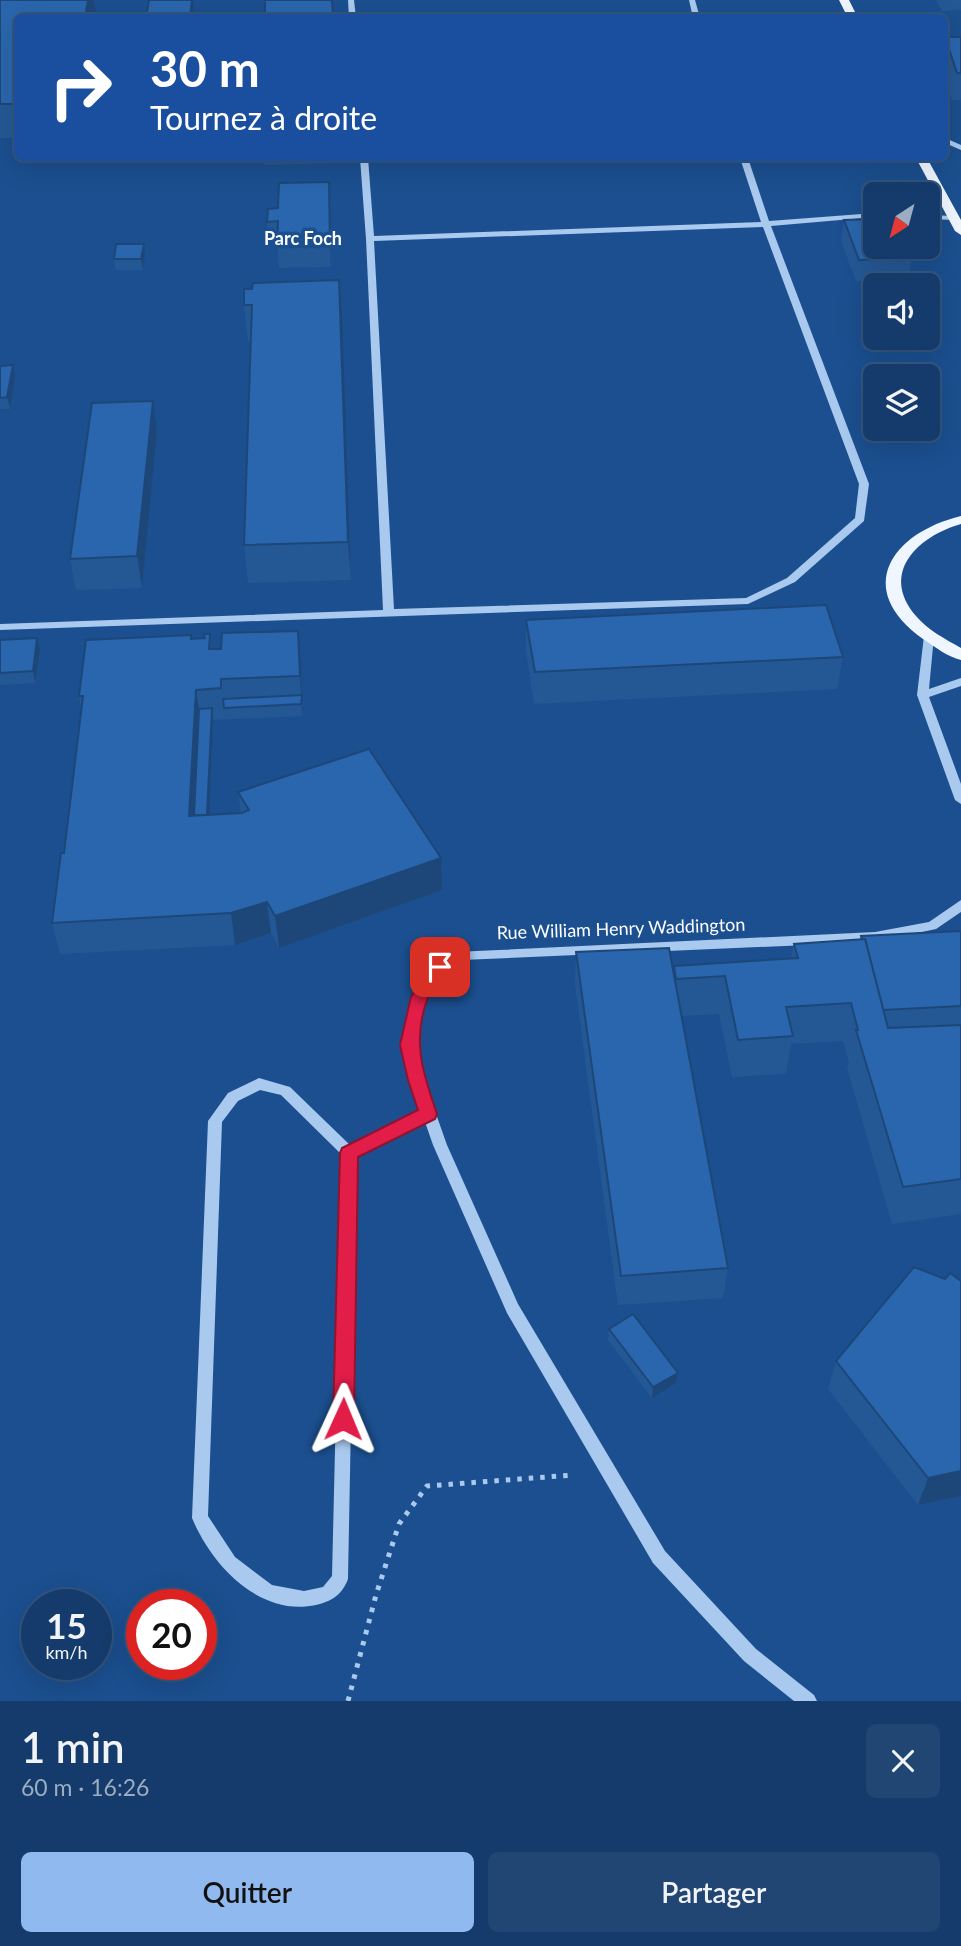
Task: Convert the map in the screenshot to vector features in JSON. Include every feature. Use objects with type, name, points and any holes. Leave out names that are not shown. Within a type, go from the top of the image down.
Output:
[{"type":"main road","points":[[923,161],[961,232]]},
{"type":"main road","points":[[961,520],[943,523],[914,538],[897,560],[894,585],[904,611],[929,636],[961,655]]},
{"type":"street","points":[[364,161],[389,613]]},
{"type":"street","points":[[0,627],[748,601],[791,580],[860,519],[864,484],[745,161]]},
{"type":"street","points":[[370,239],[766,224],[863,216]]},
{"type":"street","points":[[929,636],[923,695],[961,800]]},
{"type":"street","points":[[923,695],[961,682]]},
{"type":"street","name":"Rue William Henry Waddington","points":[[808,1701],[750,1655],[659,1557],[512,1308],[428,1114],[409,1045],[419,997],[440,967],[460,955],[875,937],[932,926],[961,905]]},
{"type":"street","points":[[259,1084],[285,1091],[349,1153],[340,1579],[328,1594],[304,1599],[268,1592],[229,1563],[200,1518],[215,1121],[233,1097],[259,1084]]},
{"type":"street","points":[[349,1153],[428,1114]]},
{"type":"lane","points":[[940,217],[954,218]]},
{"type":"path","points":[[348,1701],[376,1595],[400,1524],[427,1486],[609,1472]]},
{"type":"building","points":[[0,0],[88,0],[86,14],[14,14],[14,104],[0,104]]},
{"type":"building","points":[[149,0],[192,0],[190,14],[147,14]]},
{"type":"building","points":[[265,0],[332,0],[333,14],[265,14]]},
{"type":"building","points":[[948,37],[961,37],[961,73],[957,73],[948,46]]},
{"type":"building","points":[[329,182],[330,246],[277,247],[278,221],[267,222],[268,209],[278,208],[279,183]]},
{"type":"building","points":[[863,219],[863,259],[886,259],[859,260],[844,220]]},
{"type":"building","points":[[116,244],[144,244],[141,259],[114,259]]},
{"type":"building","points":[[339,280],[348,542],[244,545],[252,305],[244,305],[244,289],[252,289],[253,283]]},
{"type":"building","points":[[13,365],[7,397],[0,398],[0,366]]},
{"type":"building","points":[[153,401],[137,556],[70,559],[92,403]]},
{"type":"building","points":[[826,605],[843,657],[535,672],[526,620]]},
{"type":"building","points":[[298,631],[300,676],[221,679],[221,688],[196,690],[189,816],[242,813],[249,810],[238,792],[369,749],[441,858],[275,916],[267,902],[231,913],[52,923],[61,853],[64,853],[83,696],[79,696],[86,640],[191,635],[191,639],[205,638],[204,634],[210,634],[209,649],[221,649],[222,633]]},
{"type":"building","points":[[37,638],[33,671],[0,673],[0,640]]},
{"type":"building","points":[[302,695],[301,704],[224,708],[223,699]]},
{"type":"building","points":[[212,708],[207,815],[194,815],[199,709]]},
{"type":"building","points":[[961,931],[961,1006],[883,1010],[865,939],[861,936]]},
{"type":"building","points":[[865,939],[888,1028],[961,1025],[961,1179],[903,1187],[856,1030],[851,1003],[786,1007],[793,1036],[738,1040],[725,976],[676,979],[674,966],[798,958],[794,944]]},
{"type":"building","points":[[669,948],[728,1268],[621,1276],[576,952]]},
{"type":"building","points":[[914,1267],[945,1279],[950,1273],[961,1281],[961,1471],[928,1478],[836,1361]]},
{"type":"building","points":[[633,1314],[678,1373],[653,1387],[609,1329]]},
{"type":"district","name":"Parc Foch","points":[[303,239]]},
{"type":"route","points":[[343,1419],[349,1153],[428,1114],[409,1045],[419,997],[440,967]]}]
